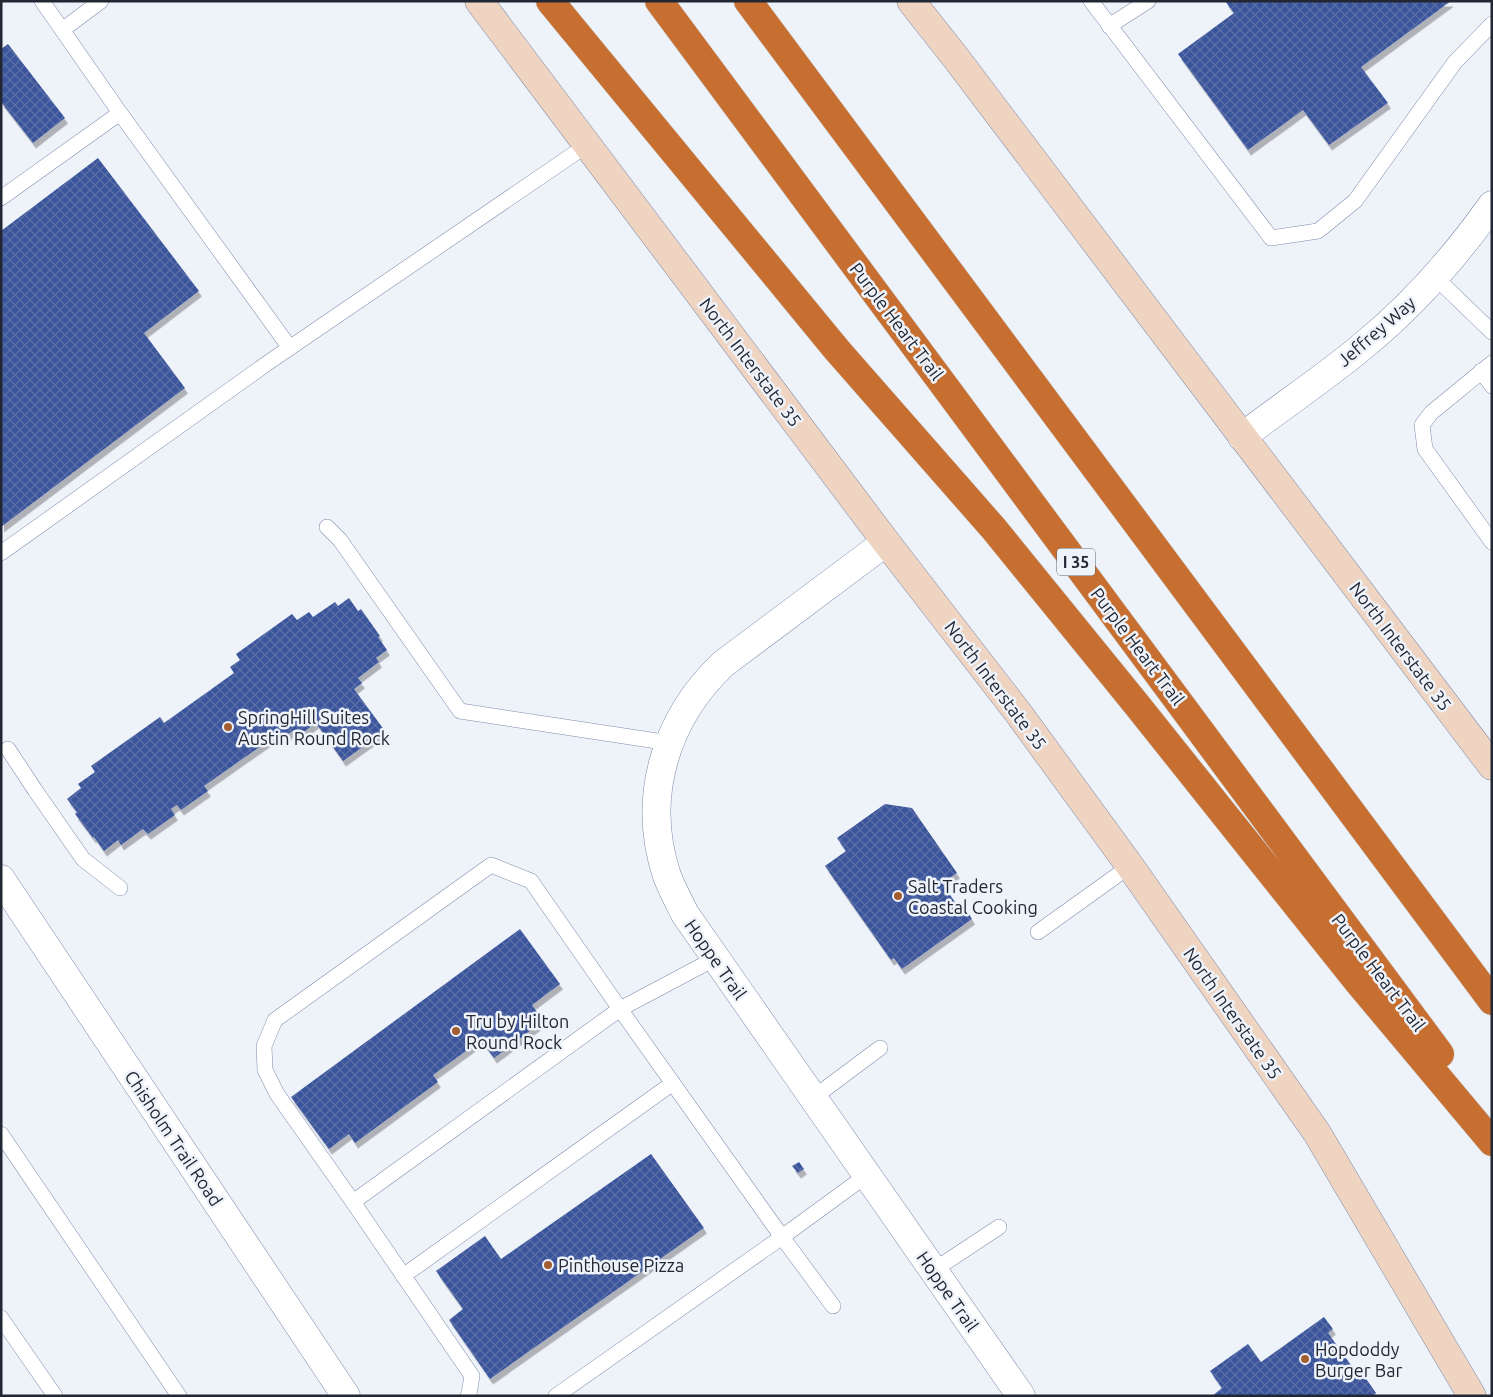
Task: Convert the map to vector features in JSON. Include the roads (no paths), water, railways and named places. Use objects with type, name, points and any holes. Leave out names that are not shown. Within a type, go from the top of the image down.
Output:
[{"type":"highway","points":[[550,1],[837,350],[994,530],[1137,705],[1358,982],[1492,1142]]},
{"type":"highway","name":"Purple Heart Trail","points":[[659,1],[1492,1124]]},
{"type":"highway","points":[[748,1],[1492,1001]]},
{"type":"main road","name":"North Interstate 35","points":[[479,1],[886,542],[1019,714],[1130,866],[1317,1133],[1472,1396]]},
{"type":"main road","name":"North Interstate 35","points":[[911,1],[1492,766]]},
{"type":"street","name":"Jeffrey Way","points":[[1242,437],[1364,346],[1403,311],[1473,232],[1492,205]]},
{"type":"street","name":"Hoppe Trail","points":[[886,542],[709,677],[676,725],[663,762],[657,800],[659,839],[668,876],[685,914],[1021,1396]]},
{"type":"street","name":"Chisholm Trail Road","points":[[1,879],[339,1393]]},
{"type":"lane","points":[[42,1],[120,113],[290,348]]},
{"type":"lane","points":[[62,30],[102,1]]},
{"type":"lane","points":[[1091,1],[1271,238],[1318,231],[1355,201],[1455,62],[1492,23]]},
{"type":"lane","points":[[1109,26],[1148,1]]},
{"type":"lane","points":[[1,198],[120,113]]},
{"type":"lane","points":[[1,554],[290,348],[587,145]]},
{"type":"lane","points":[[1435,277],[1492,332]]},
{"type":"lane","points":[[1492,386],[1487,367],[1431,413],[1422,425],[1426,449],[1492,542]]},
{"type":"lane","points":[[327,527],[340,540],[460,711],[670,743]]},
{"type":"lane","points":[[8,749],[34,790],[83,859],[120,888]]},
{"type":"lane","points":[[470,1395],[472,1376],[354,1202],[277,1094],[265,1070],[264,1046],[274,1020],[491,865],[531,881],[782,1237],[833,1306]]},
{"type":"lane","points":[[1038,932],[1130,866]]},
{"type":"lane","points":[[354,1202],[620,1009],[716,958]]},
{"type":"lane","points":[[813,1098],[880,1048]]},
{"type":"lane","points":[[403,1276],[673,1082]]},
{"type":"lane","points":[[1,1134],[179,1396]]},
{"type":"lane","points":[[556,1396],[867,1175]]},
{"type":"lane","points":[[934,1270],[998,1227]]},
{"type":"lane","points":[[1,1318],[55,1396]]},
{"type":"place","name":"SpringHill Suites Austin Round Rock","points":[[228,727]]},
{"type":"place","name":"Salt Traders Coastal Cooking","points":[[898,896]]},
{"type":"place","name":"Tru by Hilton Round Rock","points":[[456,1031]]},
{"type":"place","name":"Pinthouse Pizza","points":[[548,1265]]},
{"type":"place","name":"Hopdoddy Burger Bar","points":[[1305,1359]]}]
